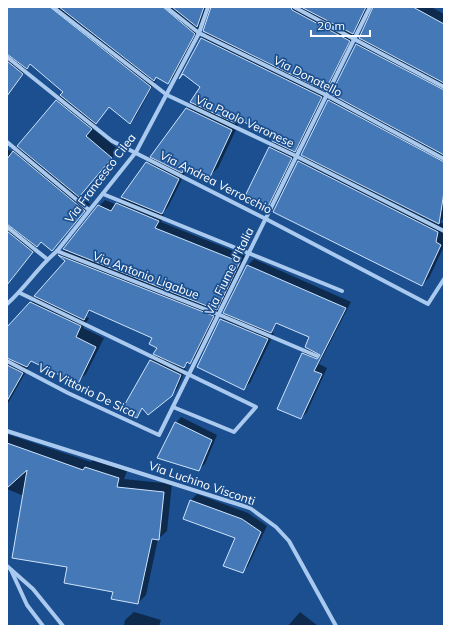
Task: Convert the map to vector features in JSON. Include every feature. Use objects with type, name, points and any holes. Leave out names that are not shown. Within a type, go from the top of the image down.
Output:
[{"type":"street","name":"Via Paolo Veronese","points":[[53,7],[167,95],[296,156],[444,231]]},
{"type":"street","name":"Via Donatello","points":[[166,7],[199,33],[326,95],[444,159]]},
{"type":"street","name":"Via Francesco Cilea","points":[[7,304],[20,292],[56,251],[136,152],[199,33],[208,7]]},
{"type":"street","points":[[294,7],[444,87]]},
{"type":"street","name":"Via Fiume d'Italia","points":[[159,435],[220,315],[249,252],[370,7]]},
{"type":"street","name":"Via Andrea Verrocchio","points":[[7,57],[112,140],[266,218],[428,304],[444,279]]},
{"type":"street","points":[[7,142],[89,210]]},
{"type":"street","points":[[103,194],[342,291]]},
{"type":"street","points":[[7,227],[48,259]]},
{"type":"street","name":"Via Antonio Ligabue","points":[[56,251],[220,315],[317,356]]},
{"type":"street","points":[[20,292],[256,406],[234,432],[173,407]]},
{"type":"street","name":"Via Vittorio De Sica","points":[[7,361],[68,393],[159,435]]},
{"type":"street","name":"Via Luchino Visconti","points":[[7,430],[250,508],[276,527],[289,541],[336,626]]},
{"type":"street","points":[[8,567],[27,605],[43,626]]},
{"type":"street","points":[[8,567],[33,589],[63,626]]},
{"type":"building","points":[[7,7],[50,7],[151,87],[130,124],[109,107],[96,124],[60,95],[63,92],[30,64],[27,69],[7,54]]},
{"type":"building","points":[[59,7],[163,7],[195,34],[168,84],[156,77],[154,81]]},
{"type":"building","points":[[172,7],[204,7],[197,27]]},
{"type":"building","points":[[211,7],[291,7],[292,10],[350,41],[325,91],[203,31]]},
{"type":"building","points":[[301,7],[366,7],[353,34]]},
{"type":"building","points":[[373,7],[413,7],[444,24],[444,83],[359,38]]},
{"type":"building","points":[[201,38],[322,97],[295,152],[272,141],[274,137],[238,119],[235,123],[190,102],[200,87],[183,74],[179,79]]},
{"type":"building","points":[[356,44],[444,90],[444,155],[331,94]]},
{"type":"building","points":[[7,61],[23,74],[7,96]]},
{"type":"building","points":[[56,100],[92,129],[86,136],[112,158],[79,197],[17,146]]},
{"type":"building","points":[[328,100],[444,162],[444,192],[439,224],[301,155]]},
{"type":"building","points":[[186,108],[232,130],[210,177],[186,165],[182,173],[150,157]]},
{"type":"building","points":[[269,147],[292,158],[267,209],[244,198]]},
{"type":"building","points":[[13,151],[85,211],[52,251],[41,242],[37,247],[7,224],[7,159]]},
{"type":"building","points":[[298,161],[438,232],[436,242],[441,245],[422,286],[273,212]]},
{"type":"building","points":[[146,162],[179,179],[162,214],[121,197]]},
{"type":"building","points":[[116,203],[159,221],[155,228],[240,262],[217,310],[63,249],[98,205],[111,211]]},
{"type":"building","points":[[7,231],[33,252],[7,285]]},
{"type":"building","points":[[58,255],[214,316],[190,364],[187,362],[184,368],[153,354],[157,348],[149,344],[152,338],[89,310],[84,320],[34,296],[65,261]]},
{"type":"building","points":[[247,265],[346,308],[314,371],[322,374],[301,419],[277,409],[302,353],[317,359],[320,355],[305,347],[309,337],[276,323],[271,333],[223,313]]},
{"type":"building","points":[[30,302],[81,326],[76,337],[96,347],[78,384],[31,361],[27,367],[7,358],[7,327]]},
{"type":"building","points":[[220,319],[268,339],[244,390],[197,367]]},
{"type":"building","points":[[150,360],[181,375],[172,396],[148,415],[142,408],[137,418],[121,411]]},
{"type":"building","points":[[7,365],[23,373],[7,401]]},
{"type":"building","points":[[175,422],[212,440],[199,471],[157,458]]},
{"type":"building","points":[[7,443],[83,470],[85,467],[119,478],[117,487],[164,492],[159,540],[152,539],[138,604],[111,599],[113,592],[64,583],[67,567],[12,558],[27,470],[7,488]]},
{"type":"building","points":[[190,500],[242,519],[261,532],[243,573],[223,566],[235,538],[183,519]]}]
